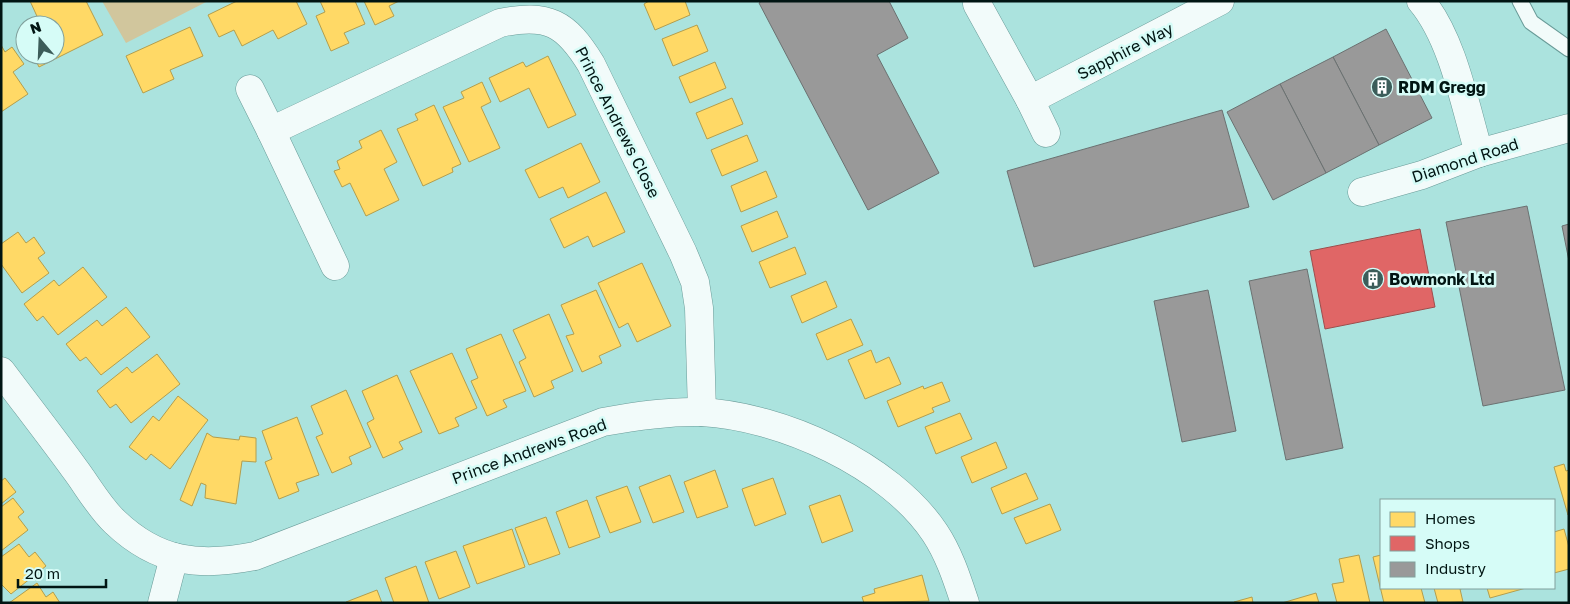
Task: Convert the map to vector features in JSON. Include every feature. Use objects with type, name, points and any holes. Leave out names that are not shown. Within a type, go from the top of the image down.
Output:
[{"type":"street","name":"Sapphire Way","points":[[1030,100],[1220,1]]},
{"type":"street","points":[[1420,1],[1428,10],[1449,53],[1479,153]]},
{"type":"street","points":[[976,4],[1030,100],[1046,133]]},
{"type":"street","name":"Prince Andrews Close","points":[[271,131],[500,23],[520,19],[542,20],[561,27],[577,40],[591,64],[684,252],[695,282],[699,308],[702,412]]},
{"type":"street","points":[[250,89],[335,266]]},
{"type":"street","name":"Diamond Road","points":[[1362,192],[1422,175],[1479,153],[1569,128]]},
{"type":"street","name":"Prince Andrews Road","points":[[1,371],[114,522],[144,545],[174,557],[194,562],[226,562],[255,556],[603,422],[646,414],[702,412],[742,417],[789,431],[834,451],[875,473],[914,506],[935,533],[950,561],[965,603]]},
{"type":"street","points":[[162,603],[174,557]]},
{"type":"lane","points":[[1520,1],[1531,22],[1569,48]]},
{"type":"shaded area","points":[[102,1],[208,1],[126,43]]},
{"type":"building: Homes","points":[[30,1],[86,1],[103,35],[65,54],[65,15],[36,15]]},
{"type":"building: Homes","points":[[237,1],[296,1],[307,24],[278,39],[273,30],[242,46],[234,30],[219,37],[208,15]]},
{"type":"building: Homes","points":[[320,1],[355,1],[365,24],[344,33],[349,43],[331,51],[316,16],[325,12]]},
{"type":"building: Homes","points":[[364,1],[399,1],[389,6],[394,16],[375,25]]},
{"type":"building: Homes","points":[[649,1],[685,1],[690,15],[655,30],[644,4]]},
{"type":"building: Homes","points":[[697,25],[708,51],[673,66],[662,39]]},
{"type":"building: Homes","points":[[190,27],[203,56],[170,70],[174,79],[143,93],[126,56]]},
{"type":"building: Homes","points":[[1,45],[5,52],[12,47],[15,51],[15,65],[23,65],[13,72],[28,94],[1,112]]},
{"type":"building: Homes","points":[[548,56],[576,115],[548,128],[529,88],[500,102],[489,78],[523,62],[526,67]]},
{"type":"building: Homes","points":[[715,62],[726,88],[690,103],[679,77]]},
{"type":"building: Homes","points":[[482,82],[491,102],[481,107],[500,148],[469,162],[443,107],[464,98],[461,92]]},
{"type":"building: Homes","points":[[732,98],[743,124],[707,139],[696,113]]},
{"type":"building: Homes","points":[[434,105],[461,164],[452,168],[453,172],[423,186],[397,129],[418,120],[415,114]]},
{"type":"building: Homes","points":[[381,130],[397,162],[384,169],[399,200],[366,216],[350,183],[342,187],[334,171],[340,169],[337,161],[362,148],[359,141]]},
{"type":"building: Homes","points":[[747,135],[758,161],[722,176],[711,150]]},
{"type":"building: Homes","points":[[581,143],[600,182],[568,198],[563,187],[539,198],[525,170]]},
{"type":"building: Homes","points":[[766,171],[777,197],[741,212],[731,186]]},
{"type":"building: Homes","points":[[606,192],[625,232],[593,247],[588,236],[564,248],[550,219]]},
{"type":"building: Homes","points":[[777,211],[788,237],[752,252],[741,226]]},
{"type":"building: Homes","points":[[18,232],[26,243],[34,237],[45,253],[38,258],[49,273],[22,293],[1,264],[1,244]]},
{"type":"building: Homes","points":[[795,247],[806,274],[770,288],[759,262]]},
{"type":"building: Homes","points":[[642,263],[671,326],[637,342],[628,323],[619,328],[598,283]]},
{"type":"building: Homes","points":[[83,267],[107,297],[58,335],[43,316],[37,321],[24,304],[54,280],[59,286]]},
{"type":"building: Homes","points":[[826,281],[837,307],[802,323],[791,296]]},
{"type":"building: Homes","points":[[596,290],[621,346],[599,356],[602,363],[582,372],[566,336],[574,334],[561,305]]},
{"type":"building: Homes","points":[[126,307],[150,337],[101,375],[86,357],[80,361],[66,344],[97,320],[102,326]]},
{"type":"building: Homes","points":[[549,314],[573,371],[551,381],[554,388],[534,397],[519,362],[526,358],[513,330]]},
{"type":"building: Homes","points":[[851,319],[863,345],[827,360],[816,334]]},
{"type":"building: Homes","points":[[501,334],[526,391],[503,400],[507,407],[487,416],[471,381],[478,378],[466,349]]},
{"type":"building: Homes","points":[[871,350],[876,363],[889,357],[901,384],[865,399],[848,360]]},
{"type":"building: Homes","points":[[452,353],[477,408],[455,418],[459,426],[439,434],[410,371]]},
{"type":"building: Homes","points":[[157,354],[180,384],[131,423],[116,404],[110,408],[97,391],[127,367],[132,373]]},
{"type":"building: Homes","points":[[397,375],[422,432],[399,442],[403,449],[383,458],[367,423],[374,419],[362,391]]},
{"type":"building: Homes","points":[[942,382],[950,401],[932,408],[934,412],[898,427],[887,401],[923,386],[924,389]]},
{"type":"building: Homes","points":[[346,390],[371,447],[349,457],[352,464],[332,473],[316,437],[323,434],[311,406]]},
{"type":"building: Homes","points":[[178,396],[208,420],[170,469],[151,454],[146,460],[129,447],[153,416],[159,421]]},
{"type":"building: Homes","points":[[960,413],[972,439],[936,454],[925,427]]},
{"type":"building: Homes","points":[[297,417],[319,475],[296,483],[299,491],[279,499],[265,462],[272,459],[262,431]]},
{"type":"building: Homes","points":[[207,433],[213,437],[239,440],[240,436],[256,438],[256,462],[242,461],[236,504],[205,498],[206,485],[201,483],[192,506],[180,500]]},
{"type":"building: Homes","points":[[996,442],[1007,468],[972,483],[961,457]]},
{"type":"building: Homes","points":[[1564,464],[1566,471],[1569,470],[1568,515],[1554,467]]},
{"type":"building: Homes","points":[[715,470],[728,507],[697,518],[684,482]]},
{"type":"building: Homes","points":[[1026,473],[1038,499],[1002,514],[991,488]]},
{"type":"building: Homes","points":[[670,475],[684,512],[653,523],[639,487]]},
{"type":"building: Homes","points":[[5,478],[16,492],[1,504],[1,481]]},
{"type":"building: Homes","points":[[773,478],[786,514],[755,526],[742,489]]},
{"type":"building: Homes","points":[[627,486],[641,522],[610,533],[596,497]]},
{"type":"building: Homes","points":[[840,495],[853,531],[822,543],[809,506]]},
{"type":"building: Homes","points":[[13,498],[24,512],[18,517],[28,530],[1,551],[1,507]]},
{"type":"building: Homes","points":[[587,500],[600,537],[569,548],[556,512]]},
{"type":"building: Homes","points":[[1050,504],[1061,530],[1026,544],[1014,518]]},
{"type":"building: Homes","points":[[546,517],[560,554],[529,565],[515,528]]},
{"type":"building: Homes","points":[[512,529],[525,567],[477,584],[463,546]]},
{"type":"building: Homes","points":[[1564,529],[1569,547],[1569,569],[1555,573],[1555,532]]},
{"type":"building: Homes","points":[[19,544],[29,557],[35,552],[46,566],[11,594],[1,584],[1,557]]},
{"type":"building: Homes","points":[[456,551],[470,587],[439,599],[425,562]]},
{"type":"building: Homes","points":[[1359,555],[1370,603],[1337,603],[1332,584],[1344,582],[1339,559]]},
{"type":"building: Homes","points":[[1380,555],[1380,586],[1373,557]]},
{"type":"building: Homes","points":[[416,566],[429,603],[394,603],[385,578]]},
{"type":"building: Homes","points":[[922,575],[929,601],[864,603],[862,597],[875,593],[874,589]]},
{"type":"building: Homes","points":[[37,583],[46,597],[53,592],[60,603],[9,603]]},
{"type":"building: Homes","points":[[1381,589],[1421,589],[1425,603],[1384,603]]},
{"type":"building: Homes","points":[[1434,589],[1460,589],[1463,602],[1438,603]]},
{"type":"building: Homes","points":[[1487,589],[1522,589],[1490,598]]},
{"type":"building: Homes","points":[[377,590],[382,603],[346,602]]},
{"type":"building: Homes","points":[[1316,593],[1319,603],[1282,603]]},
{"type":"building: Homes","points":[[1252,597],[1253,603],[1234,602]]},
{"type":"building: Shops","name":"Bowmonk Ltd","points":[[1420,229],[1435,307],[1325,329],[1310,251]]},
{"type":"building: Industry","points":[[762,1],[889,1],[908,38],[877,55],[939,173],[868,210],[759,3]]},
{"type":"building: Industry","name":"RDM Gregg","points":[[1386,29],[1432,118],[1379,145],[1333,57]]},
{"type":"building: Industry","points":[[1333,57],[1379,145],[1326,173],[1280,84]]},
{"type":"building: Industry","points":[[1280,84],[1326,173],[1273,200],[1227,112]]},
{"type":"building: Industry","points":[[1222,110],[1249,207],[1034,267],[1007,171]]},
{"type":"building: Industry","points":[[1527,206],[1565,390],[1483,406],[1446,222]]},
{"type":"building: Industry","points":[[1569,224],[1569,261],[1562,226]]},
{"type":"building: Industry","points":[[1307,269],[1343,448],[1286,460],[1249,281]]},
{"type":"building: Industry","points":[[1208,290],[1236,431],[1182,442],[1154,301]]},
{"type":"place","name":"RDM Gregg","points":[[1382,87]]},
{"type":"place","name":"Bowmonk Ltd","points":[[1373,279]]}]
